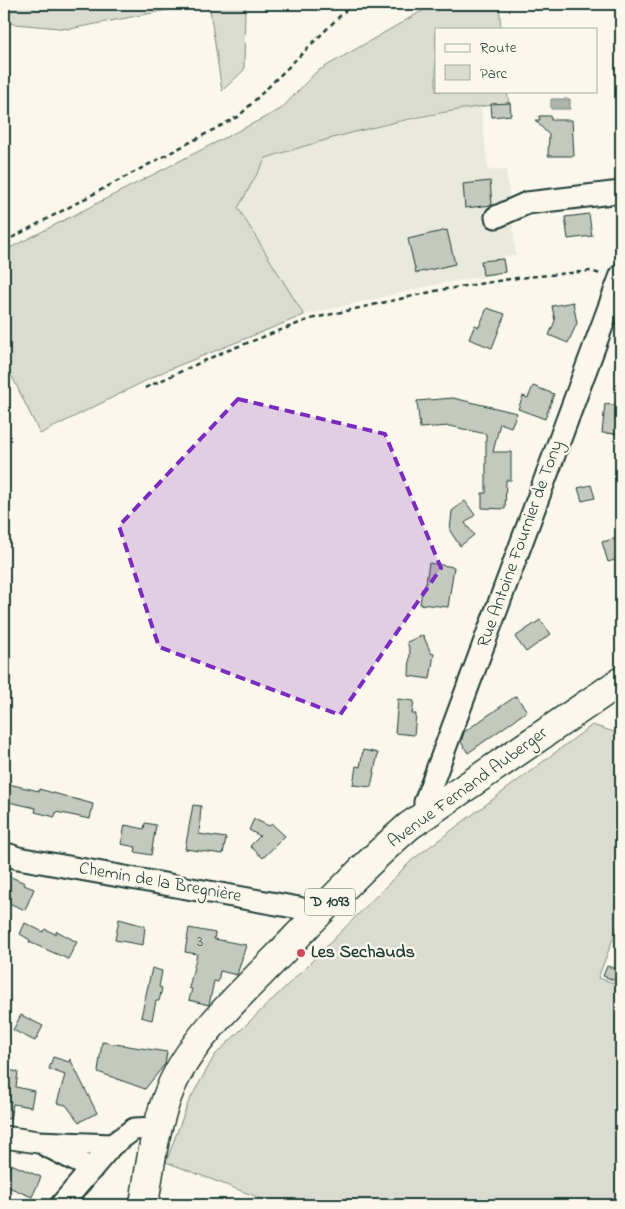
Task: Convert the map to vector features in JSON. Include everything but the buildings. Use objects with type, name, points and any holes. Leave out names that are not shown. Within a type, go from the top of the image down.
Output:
[{"type":"main road","name":"Avenue Fernand Auberger","points":[[144,1205],[156,1128],[172,1085],[194,1050],[219,1016],[377,854],[425,814],[621,681]]},
{"type":"street","points":[[496,217],[536,201],[621,192]]},
{"type":"street","name":"Rue Antoine Fournier de Tony","points":[[425,814],[425,802],[619,280]]},
{"type":"street","name":"Chemin de la Bregnière","points":[[4,853],[18,858],[299,908],[315,918]]},
{"type":"street","points":[[62,1205],[112,1145],[134,1129],[156,1128]]},
{"type":"street","points":[[4,1137],[38,1142],[112,1145]]},
{"type":"street","points":[[38,1142],[92,1169]]},
{"type":"path","points":[[4,242],[239,116],[352,4]]},
{"type":"path","points":[[145,388],[221,353],[310,318],[440,290],[517,278],[591,270],[619,280]]},
{"type":"highlighted area","points":[[238,399],[385,434],[441,568],[340,715],[159,647],[119,526]]},
{"type":"shaded area","points":[[551,99],[570,99],[570,109],[551,109]]},
{"type":"shaded area","points":[[481,106],[488,170],[506,169],[516,255],[503,256],[507,273],[443,283],[304,315],[238,207],[266,158],[334,136]]},
{"type":"green space","points":[[4,4],[198,4],[70,29],[4,23]]},
{"type":"green space","points":[[209,4],[245,4],[244,70],[222,91]]},
{"type":"green space","points":[[434,4],[499,4],[501,28],[435,28],[435,92],[507,92],[509,103],[447,112],[386,124],[266,158],[238,208],[304,315],[165,371],[40,434],[4,360],[4,251],[281,109],[316,72]]},
{"type":"green space","points":[[592,725],[621,734],[621,918],[598,978],[621,985],[621,1205],[278,1205],[166,1162],[188,1103],[215,1055],[412,860]]},
{"type":"waterway","points":[[75,4],[100,6],[113,4]]},
{"type":"place","name":"Les Sechauds","points":[[301,953]]}]
